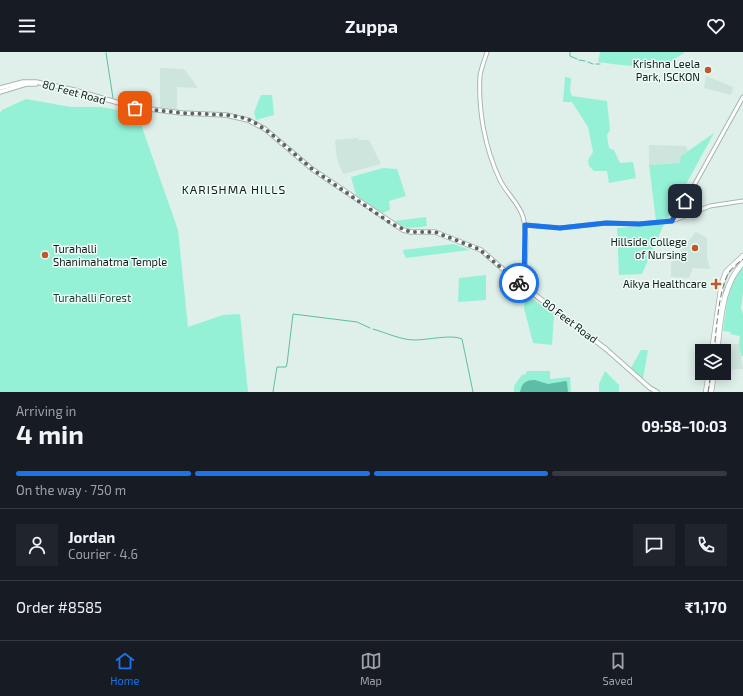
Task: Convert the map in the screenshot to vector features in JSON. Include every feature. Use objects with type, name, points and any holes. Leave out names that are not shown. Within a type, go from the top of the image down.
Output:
[{"type":"highway","points":[[713,344],[722,283],[726,272],[743,256]]},
{"type":"highway","points":[[718,344],[728,285],[735,272],[743,263]]},
{"type":"highway","points":[[706,392],[708,380]]},
{"type":"highway","points":[[711,392],[713,380]]},
{"type":"main road","name":"80 Feet Road","points":[[0,88],[32,81],[133,107],[182,113],[226,115],[252,121],[269,132],[312,169],[392,224],[410,232],[435,232],[479,249],[610,353],[650,388],[657,392]]},
{"type":"main road","name":"80 Feet Road","points":[[0,92],[29,84],[48,86],[60,88],[133,109],[231,117],[254,124],[268,133],[312,170],[402,231],[411,234],[435,233],[480,251],[519,286],[610,353],[654,392]]},
{"type":"street","points":[[487,52],[480,75],[484,130],[490,153],[500,179],[522,213],[525,225],[524,285]]},
{"type":"street","points":[[672,221],[678,208],[686,200],[743,97]]},
{"type":"street","points":[[525,225],[560,228],[606,223],[639,224],[672,221],[710,206],[743,201]]},
{"type":"shaded area","points":[[160,68],[184,69],[198,88],[177,87],[177,110],[160,108]]},
{"type":"shaded area","points":[[706,76],[733,87],[731,95],[704,88]]},
{"type":"shaded area","points":[[358,138],[359,140],[369,140],[381,164],[343,174],[337,159],[335,140]]},
{"type":"shaded area","points":[[649,145],[686,146],[688,151],[681,156],[681,163],[649,165]]},
{"type":"shaded area","name":"Hillside College of Nursing","points":[[696,232],[707,238],[707,258],[710,269],[693,268],[689,278],[671,277],[671,263]]},
{"type":"shaded area","points":[[731,344],[739,344],[743,369],[731,370]]},
{"type":"shaded area","points":[[535,380],[548,384],[566,381],[568,392],[520,392],[524,383]]},
{"type":"green space","points":[[600,52],[684,53],[670,62],[671,67],[662,67],[598,62]]},
{"type":"green space","points":[[565,77],[571,78],[570,91],[572,96],[607,101],[610,130],[607,135],[609,148],[614,150],[620,163],[633,162],[636,178],[609,183],[607,171],[594,171],[589,166],[588,160],[593,152],[588,127],[572,102],[563,102]]},
{"type":"green space","points":[[261,95],[272,95],[274,115],[256,120],[254,112]]},
{"type":"green space","name":"Turahalli Forest","points":[[26,99],[71,107],[101,107],[141,114],[143,130],[178,230],[188,327],[223,315],[240,314],[248,392],[0,392],[0,113],[2,110]]},
{"type":"green space","points":[[714,133],[667,219],[656,221],[649,165],[680,163],[681,156]]},
{"type":"green space","points":[[383,168],[397,169],[406,196],[389,201],[390,210],[382,213],[356,195],[351,177]]},
{"type":"green space","points":[[426,217],[427,226],[410,228],[394,221]]},
{"type":"green space","points":[[664,224],[642,274],[619,275],[617,228]]},
{"type":"green space","points":[[454,244],[470,250],[406,258],[403,250]]},
{"type":"green space","points":[[743,265],[743,293],[741,308],[743,314],[743,356],[741,356],[739,344],[740,336],[730,334],[731,332],[723,331],[729,287],[733,277]]},
{"type":"green space","points":[[486,275],[486,300],[458,302],[459,278]]},
{"type":"green space","points":[[524,293],[554,314],[552,345],[533,343],[524,308]]},
{"type":"green space","points":[[641,350],[648,350],[643,379],[631,368]]},
{"type":"green space","points":[[527,371],[550,371],[550,379],[570,377],[571,392],[514,392],[514,386],[522,375],[526,374]]},
{"type":"green space","points":[[605,371],[619,385],[619,392],[599,392],[599,384]]},
{"type":"waterway","points":[[570,52],[570,56],[577,59]]},
{"type":"waterway","points":[[106,53],[113,98]]},
{"type":"waterway","points":[[579,60],[585,61]]},
{"type":"waterway","points":[[588,62],[593,64]]},
{"type":"waterway","points":[[273,392],[277,367],[286,367],[287,364],[293,314],[357,322],[370,328]]},
{"type":"waterway","points":[[373,329],[399,338],[410,340],[446,337],[462,339],[473,392]]},
{"type":"railway","points":[[715,344],[722,290],[728,274],[743,259]]},
{"type":"railway","points":[[708,392],[710,380]]},
{"type":"way so far","points":[[135,108],[182,113],[226,115],[252,121],[269,132],[312,169],[392,224],[410,232],[435,232],[479,249],[519,283]]},
{"type":"place","name":"Krishna Leela Park, ISCKON","points":[[708,70]]},
{"type":"place","name":"Hillside College of Nursing","points":[[695,248]]},
{"type":"place","name":"Turahalli Shanimahatma Temple","points":[[45,255]]},
{"type":"place","name":"Aikya Healthcare","points":[[716,284]]},
{"type":"district","name":"KARISHMA HILLS","points":[[234,190]]},
{"type":"route","points":[[519,283],[523,286],[524,284],[525,225],[566,228],[606,223],[639,224],[672,221],[674,214],[685,201]]}]
